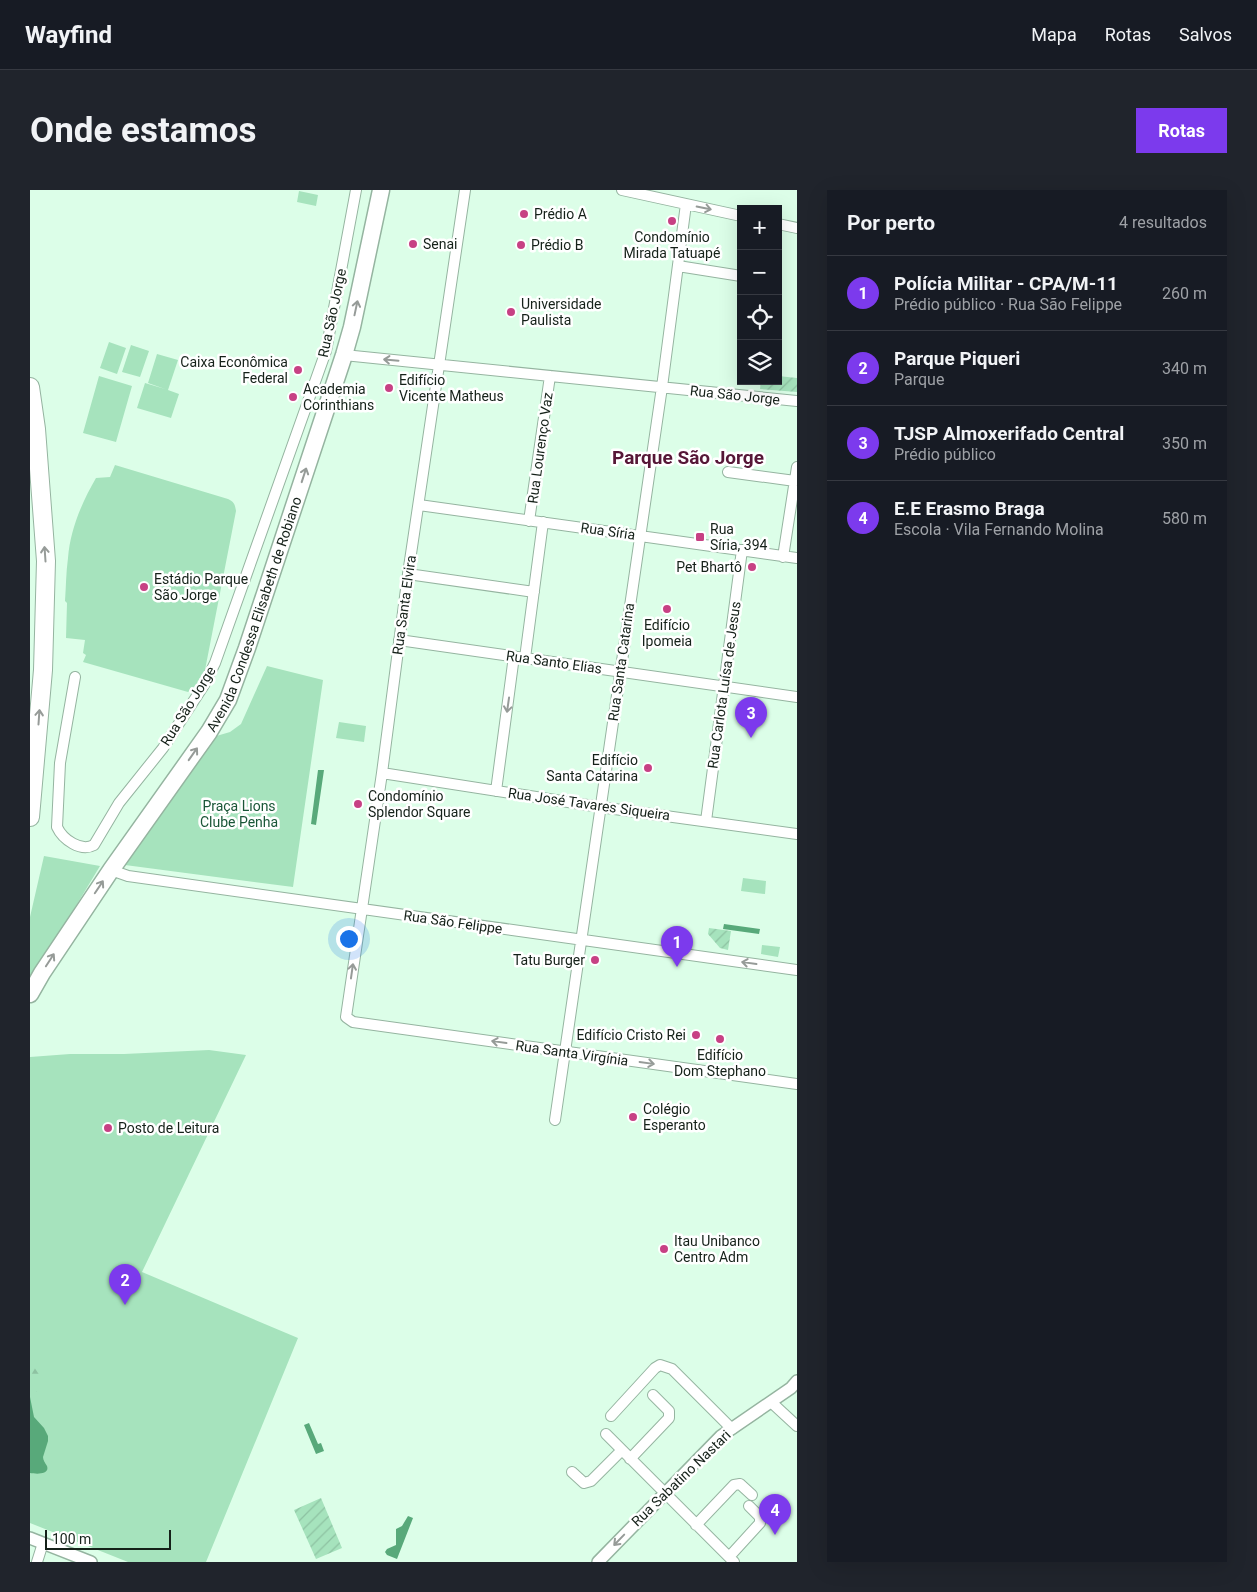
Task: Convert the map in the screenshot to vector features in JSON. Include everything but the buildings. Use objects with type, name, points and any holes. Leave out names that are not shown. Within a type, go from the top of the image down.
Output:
[{"type":"highway","name":"Avenida Condessa Elisabeth de Robiano","points":[[30,994],[111,870],[209,732],[228,700],[344,355],[352,327],[381,190]]},
{"type":"highway","points":[[30,387],[36,429],[46,561],[43,670],[36,769],[30,817]]},
{"type":"street","name":"Rua São Jorge","points":[[75,677],[60,763],[57,828],[66,840],[89,848],[94,845],[119,803],[163,748],[204,684],[215,663],[326,351],[356,190]]},
{"type":"street","name":"Rua Santa Elvira","points":[[348,1019],[346,1012],[465,190]]},
{"type":"street","points":[[622,190],[649,193],[686,204],[737,215]]},
{"type":"street","name":"Rua Santa Catarina","points":[[555,1120],[662,387],[686,204]]},
{"type":"street","points":[[782,225],[797,228]]},
{"type":"street","points":[[678,266],[737,275]]},
{"type":"street","name":"Rua São Jorge","points":[[344,355],[797,401]]},
{"type":"street","name":"Rua Lourenço Vaz","points":[[529,521],[550,376]]},
{"type":"street","points":[[783,556],[797,467]]},
{"type":"street","points":[[728,472],[795,481]]},
{"type":"street","name":"Rua Síria","points":[[418,505],[797,558]]},
{"type":"street","points":[[496,791],[520,657],[534,592],[544,522]]},
{"type":"street","name":"Rua Carlota Luísa de Jesus","points":[[706,820],[742,550]]},
{"type":"street","points":[[408,574],[534,592]]},
{"type":"street","name":"Rua Santo Elias","points":[[399,640],[797,697]]},
{"type":"street","name":"Rua José Tavares Siqueira","points":[[382,773],[600,807],[706,820],[797,834]]},
{"type":"street","name":"Rua São Felippe","points":[[111,870],[128,876],[797,970]]},
{"type":"street","name":"Rua Santa Virgínia","points":[[348,1019],[352,1022],[797,1084]]},
{"type":"street","points":[[611,1416],[654,1368],[660,1365],[672,1369],[732,1429]]},
{"type":"street","name":"Rua Sabatino Nastari","points":[[598,1562],[721,1436],[791,1388],[797,1381]]},
{"type":"street","points":[[630,1459],[669,1418],[669,1412],[654,1395]]},
{"type":"street","points":[[771,1402],[797,1426]]},
{"type":"street","points":[[606,1434],[731,1560],[760,1523],[760,1517],[749,1506]]},
{"type":"street","points":[[572,1472],[584,1483],[592,1481],[622,1450]]},
{"type":"street","points":[[696,1525],[734,1485],[740,1484],[752,1495]]},
{"type":"street","points":[[30,1538],[91,1562]]},
{"type":"street","points":[[36,1562],[43,1543]]},
{"type":"green space","points":[[299,191],[318,195],[316,206],[297,202]]},
{"type":"green space","points":[[109,342],[126,348],[117,374],[100,368]]},
{"type":"green space","points":[[131,345],[149,351],[140,377],[122,372]]},
{"type":"green space","points":[[157,354],[178,360],[168,390],[179,394],[171,418],[137,408],[145,383],[165,389],[148,383]]},
{"type":"green space","points":[[99,376],[132,386],[116,442],[83,433]]},
{"type":"green space","points":[[782,376],[797,378],[797,392],[760,389],[760,385],[782,385]]},
{"type":"green space","name":"Estádio Parque São Jorge","points":[[115,465],[228,499],[233,502],[235,507],[236,511],[205,670],[199,683],[188,692],[83,662],[86,655],[83,653],[85,640],[66,638],[66,574],[71,537],[82,506],[96,478],[110,477]]},
{"type":"green space","name":"Praça Lions Clube Penha","points":[[267,666],[323,680],[293,887],[125,865],[213,737],[230,732],[241,724]]},
{"type":"green space","points":[[339,722],[366,726],[364,742],[336,738]]},
{"type":"green space","points":[[44,856],[100,866],[30,982],[30,917]]},
{"type":"green space","points":[[743,878],[766,881],[765,894],[741,891]]},
{"type":"green space","points":[[709,928],[731,931],[728,950],[720,948],[708,934]]},
{"type":"green space","points":[[762,945],[780,947],[778,957],[761,954]]},
{"type":"green space","points":[[209,1050],[246,1055],[142,1272],[298,1338],[206,1562],[128,1562],[30,1523],[30,1057]]},
{"type":"green space","points":[[30,1361],[40,1376],[43,1392],[30,1391]]},
{"type":"green space","points":[[321,1498],[342,1548],[316,1559],[294,1510]]},
{"type":"shaded area","points":[[318,770],[324,770],[316,825],[311,824]]},
{"type":"shaded area","points":[[724,924],[760,929],[759,934],[723,929]]},
{"type":"shaded area","points":[[30,1397],[34,1417],[44,1428],[48,1436],[43,1457],[47,1469],[45,1472],[36,1474],[30,1473]]},
{"type":"shaded area","points":[[309,1423],[318,1444],[321,1443],[324,1451],[316,1454],[304,1425]]},
{"type":"shaded area","points":[[408,1516],[413,1518],[397,1559],[387,1555],[385,1552],[396,1545],[396,1529],[402,1526]]},
{"type":"place","name":"Prédio A","points":[[524,214]]},
{"type":"place","name":"Condomínio Mirada Tatuapé","points":[[672,221]]},
{"type":"place","name":"Senai","points":[[413,244]]},
{"type":"place","name":"Prédio B","points":[[521,245]]},
{"type":"place","name":"Universidade Paulista","points":[[511,312]]},
{"type":"place","name":"Caixa Econômica Federal","points":[[298,370]]},
{"type":"place","name":"Edifício Vicente Matheus","points":[[389,388]]},
{"type":"place","name":"Academia Corinthians","points":[[293,397]]},
{"type":"place","name":"Rua Síria, 394","points":[[700,537]]},
{"type":"place","name":"Pet Bhartô","points":[[752,567]]},
{"type":"place","name":"Estádio Parque São Jorge","points":[[144,587]]},
{"type":"place","name":"Edifício Ipomeia","points":[[667,609]]},
{"type":"place","name":"TJSP Almoxerifado Central","points":[[751,738]]},
{"type":"place","name":"Edifício Santa Catarina","points":[[648,768]]},
{"type":"place","name":"Condomínio Splendor Square","points":[[358,804]]},
{"type":"place","name":"Tatu Burger","points":[[595,960]]},
{"type":"place","name":"Polícia Militar - CPA/M-11","points":[[677,967]]},
{"type":"place","name":"Edifício Cristo Rei","points":[[696,1035]]},
{"type":"place","name":"Edifício Dom Stephano","points":[[720,1039]]},
{"type":"place","name":"Colégio Esperanto","points":[[633,1117]]},
{"type":"place","name":"Posto de Leitura","points":[[108,1128]]},
{"type":"place","name":"Itau Unibanco Centro Adm","points":[[664,1249]]},
{"type":"place","name":"Parque Piqueri","points":[[125,1305]]},
{"type":"place","name":"E.E Erasmo Braga","points":[[775,1535]]},
{"type":"district","name":"Parque São Jorge","points":[[688,457]]}]
